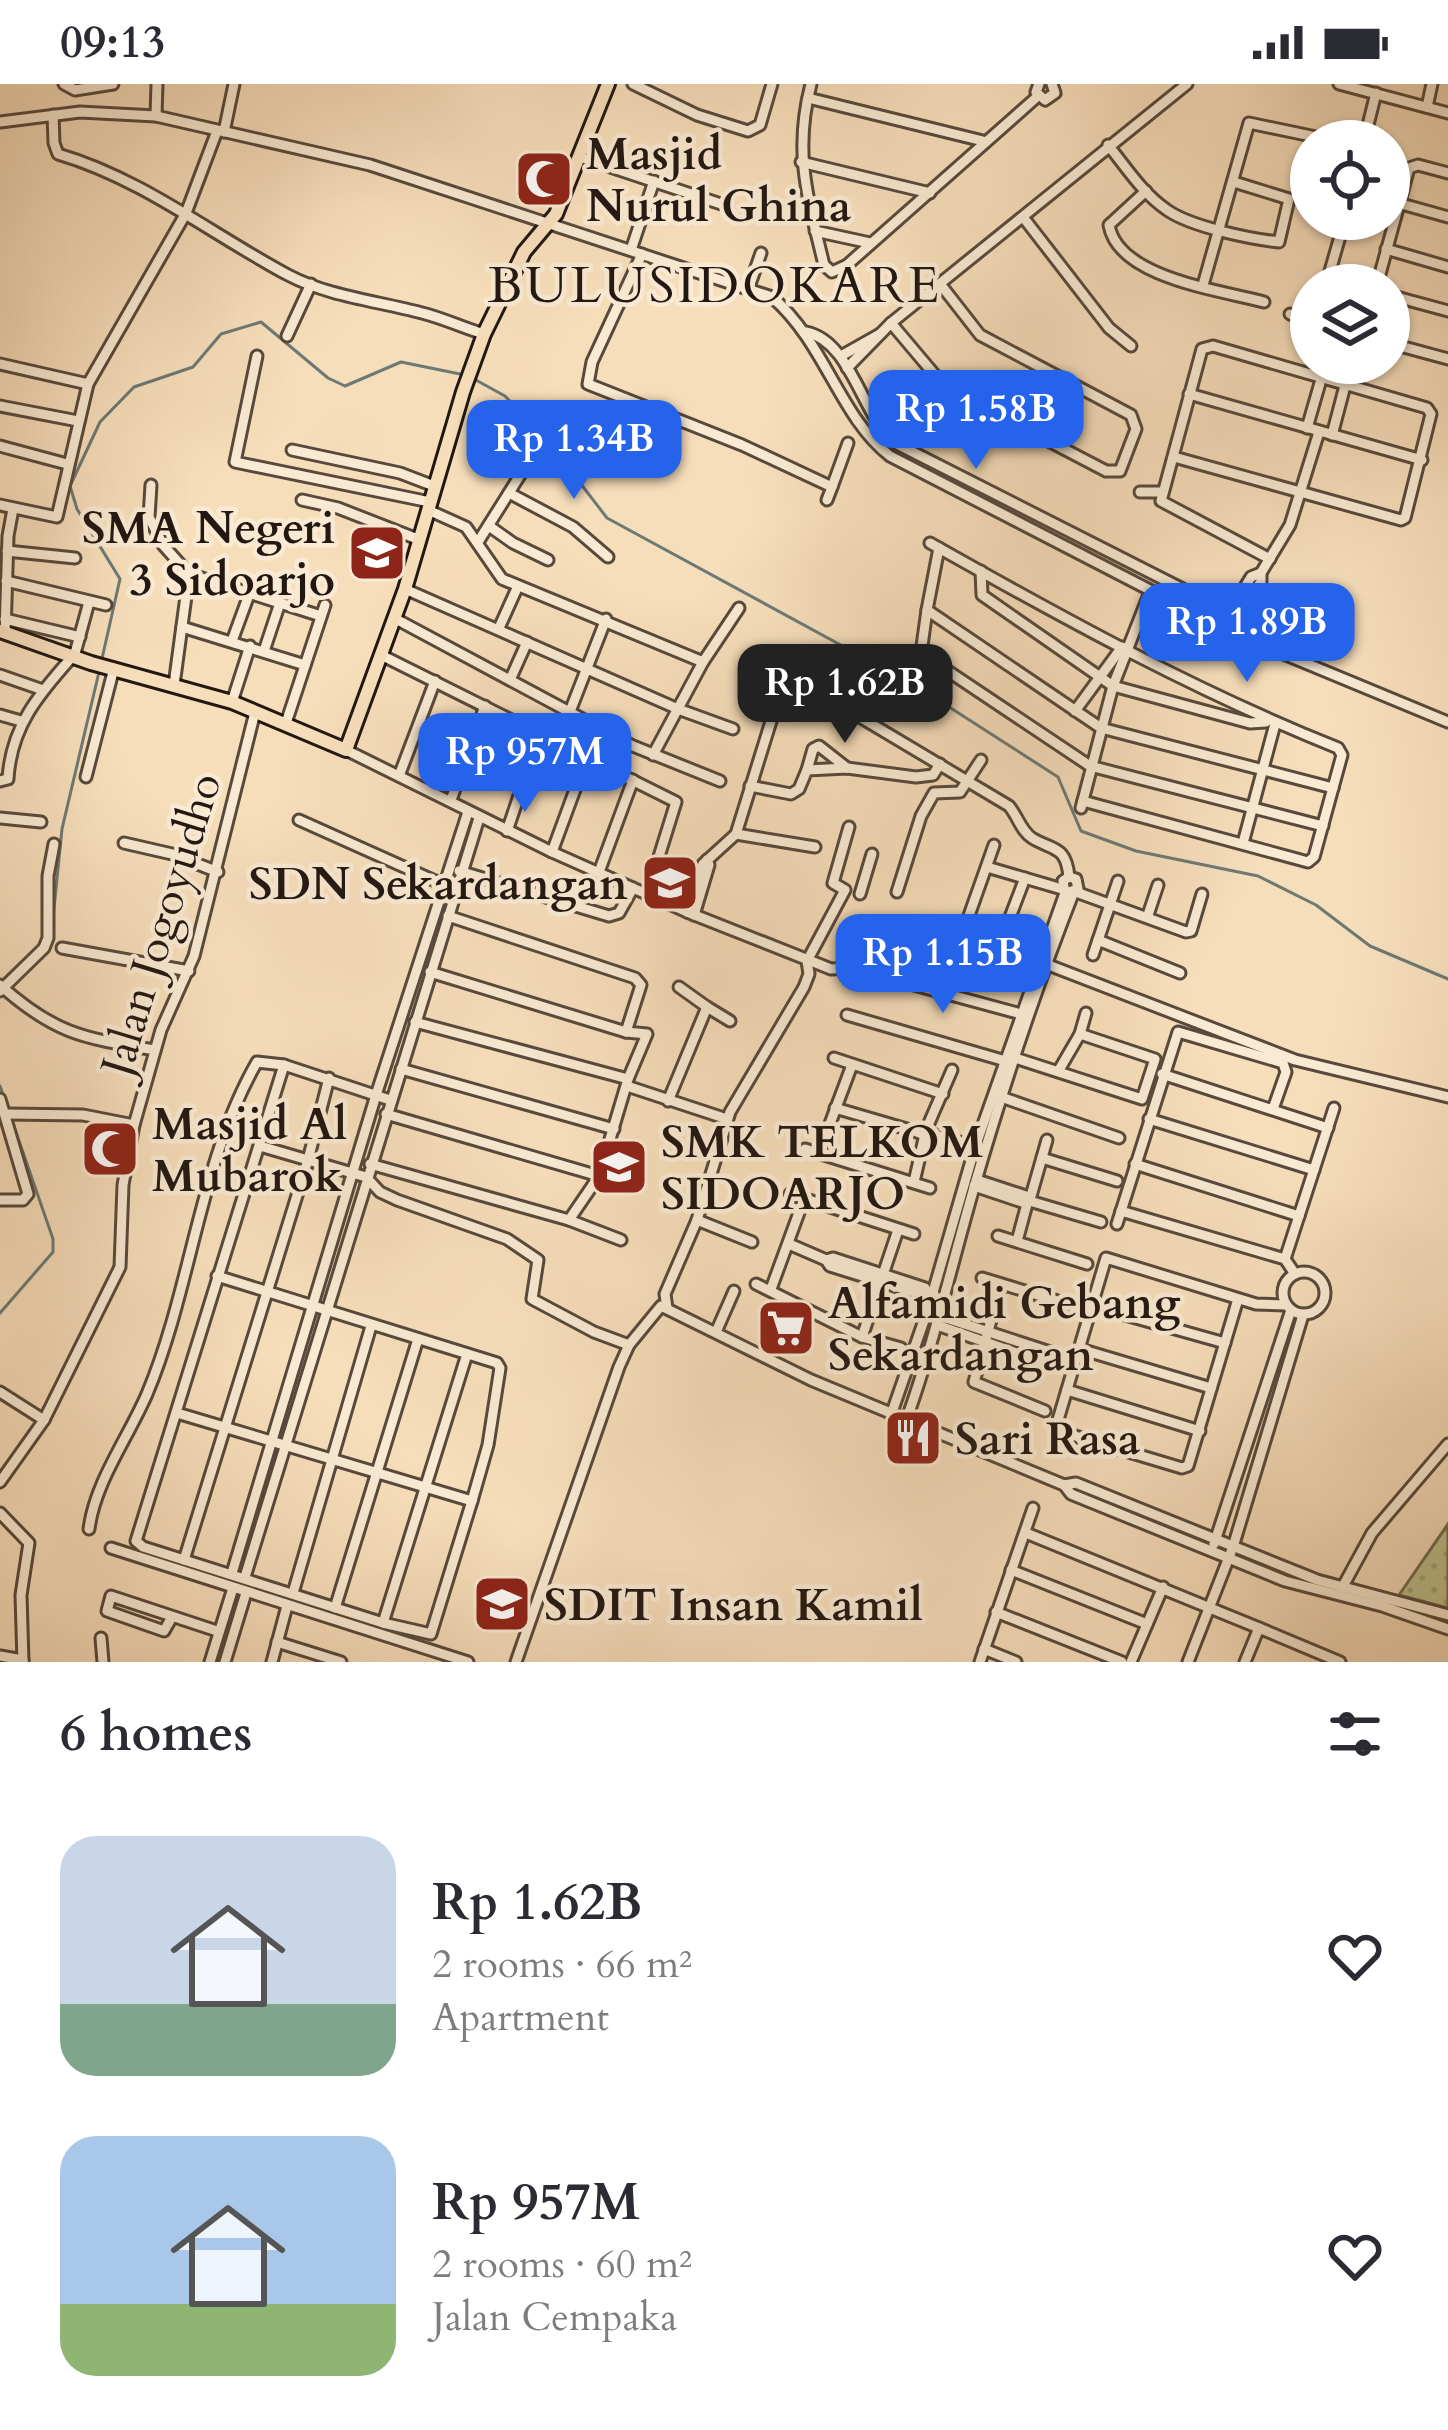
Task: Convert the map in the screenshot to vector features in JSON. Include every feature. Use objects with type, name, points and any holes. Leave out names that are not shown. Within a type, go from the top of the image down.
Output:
[{"type":"main road","points":[[3,628],[91,663],[232,702],[346,750],[405,589],[484,334],[524,252],[556,214],[608,84]]},
{"type":"street","points":[[64,84],[75,90],[113,84]]},
{"type":"street","points":[[64,84],[68,113]]},
{"type":"street","points":[[155,116],[157,84]]},
{"type":"street","points":[[0,505],[57,517],[88,384],[186,213],[234,84]]},
{"type":"street","points":[[633,84],[698,115],[748,131],[760,125],[772,84]]},
{"type":"street","points":[[811,84],[801,162],[829,272],[847,265],[931,193],[1038,89]]},
{"type":"street","points":[[1022,84],[1049,99],[1057,86]]},
{"type":"street","points":[[1165,84],[1173,96]]},
{"type":"street","points":[[848,368],[891,323],[1187,84]]},
{"type":"street","points":[[1339,84],[1448,113]]},
{"type":"street","points":[[1427,107],[1432,84]]},
{"type":"street","points":[[1369,120],[1376,93]]},
{"type":"street","points":[[808,98],[983,141]]},
{"type":"street","points":[[0,122],[68,113],[155,116],[370,165],[749,287],[772,297],[806,332],[861,429],[890,456],[1279,655],[1448,722]]},
{"type":"street","points":[[53,115],[58,154],[106,171],[186,213],[290,276],[484,334]]},
{"type":"street","points":[[1204,285],[1249,123],[1290,132]]},
{"type":"street","points":[[1108,146],[1168,212],[1281,240],[1289,199],[1234,182]]},
{"type":"street","points":[[580,158],[724,205]]},
{"type":"street","points":[[801,162],[931,193]]},
{"type":"street","points":[[1410,169],[1448,173]]},
{"type":"street","points":[[654,181],[637,252],[592,362],[588,384],[832,487]]},
{"type":"street","points":[[1146,191],[1109,225],[1109,232],[1138,266],[1264,302]]},
{"type":"street","points":[[1410,207],[1448,218]]},
{"type":"street","points":[[1023,217],[1109,328],[1130,346]]},
{"type":"street","points":[[815,231],[871,243]]},
{"type":"street","points":[[1382,264],[1387,240]]},
{"type":"street","points":[[1386,249],[1448,267]]},
{"type":"street","points":[[749,287],[760,254]]},
{"type":"street","points":[[286,336],[311,284]]},
{"type":"street","points":[[891,323],[945,387],[1106,471],[1120,471],[1136,429],[1132,415],[980,335],[941,285]]},
{"type":"street","points":[[1410,301],[1448,311]]},
{"type":"street","points":[[806,332],[827,339],[841,356],[872,420],[893,442],[1240,615],[1304,491],[1321,384]]},
{"type":"street","points":[[841,356],[880,334]]},
{"type":"street","points":[[1270,560],[1164,504],[1161,492],[1199,354],[1205,347],[1290,368]]},
{"type":"street","points":[[1410,349],[1448,359]]},
{"type":"street","points":[[257,356],[235,462],[429,506],[466,526],[495,573],[703,662]]},
{"type":"street","points":[[0,364],[88,384]]},
{"type":"street","points":[[1332,435],[1345,384]]},
{"type":"street","points":[[1174,457],[1401,520],[1432,414],[1427,407],[1352,384]]},
{"type":"street","points":[[1190,394],[1422,460]]},
{"type":"street","points":[[0,406],[78,421]]},
{"type":"street","points":[[827,500],[848,442]]},
{"type":"street","points":[[0,446],[68,464]]},
{"type":"street","points":[[292,450],[400,473],[434,486]]},
{"type":"street","points":[[478,542],[522,472]]},
{"type":"street","points":[[152,485],[149,517],[163,545],[189,574],[280,603],[323,610],[286,723]]},
{"type":"street","points":[[1140,493],[1161,492]]},
{"type":"street","points":[[509,493],[573,527],[608,557]]},
{"type":"street","points":[[302,500],[338,508],[420,540]]},
{"type":"street","points":[[13,508],[3,628],[80,637]]},
{"type":"street","points":[[489,526],[548,560]]},
{"type":"street","points":[[1150,592],[1124,648],[1090,766],[1082,804],[1308,862],[1314,857],[1323,826],[1333,788],[1341,751],[1271,722],[1124,648],[935,546],[921,653],[1090,766],[1323,826]]},
{"type":"street","points":[[7,551],[75,558]]},
{"type":"street","points":[[982,572],[982,595],[1114,686],[1250,723],[1271,722]]},
{"type":"street","points":[[173,685],[189,574]]},
{"type":"street","points":[[6,581],[106,605]]},
{"type":"street","points":[[499,628],[518,586]]},
{"type":"street","points":[[405,589],[734,729]]},
{"type":"street","points":[[232,641],[250,592]]},
{"type":"street","points":[[1192,612],[1200,598]]},
{"type":"street","points":[[4,781],[5,751],[20,721],[73,657],[89,602]]},
{"type":"street","points":[[264,651],[280,603]]},
{"type":"street","points":[[653,755],[703,662],[740,608]]},
{"type":"street","points":[[927,610],[1101,728],[1333,788]]},
{"type":"street","points":[[394,618],[569,714],[720,781]]},
{"type":"street","points":[[569,714],[606,619]]},
{"type":"street","points":[[182,627],[305,665]]},
{"type":"street","points":[[510,680],[526,642]]},
{"type":"street","points":[[232,702],[250,646]]},
{"type":"street","points":[[1075,710],[1124,648]]},
{"type":"street","points":[[381,655],[676,802],[647,895]]},
{"type":"street","points":[[86,777],[111,668]]},
{"type":"street","points":[[691,914],[707,860],[736,834],[786,673],[1009,806],[1029,836],[1056,848],[1068,863],[1069,877],[1063,881],[1069,892],[1021,1014],[1004,1098],[979,1154],[976,1183],[941,1312],[906,1421]]},
{"type":"street","points":[[0,676],[43,690]]},
{"type":"street","points":[[399,776],[436,682]]},
{"type":"street","points":[[451,800],[485,706]]},
{"type":"street","name":"Jalan Jogoyudho","points":[[0,1481],[44,1420],[120,1267],[124,1185],[134,1125],[155,1050],[189,970],[218,872],[255,712]]},
{"type":"street","points":[[0,715],[20,721]]},
{"type":"street","points":[[1243,843],[1271,722]]},
{"type":"street","points":[[507,831],[540,734]]},
{"type":"street","points":[[750,786],[791,794],[799,789],[813,749],[819,746],[847,768]]},
{"type":"street","points":[[346,750],[552,852],[808,961],[839,970],[891,940],[999,946],[1323,1069],[1448,1097]]},
{"type":"street","points":[[552,852],[586,757]]},
{"type":"street","points":[[897,892],[921,816],[934,793],[960,792],[981,760]]},
{"type":"street","points":[[807,770],[847,768],[927,775],[936,762]]},
{"type":"street","points":[[599,872],[633,780]]},
{"type":"street","points":[[232,1573],[313,1308],[360,1175],[370,1164],[448,916],[467,812]]},
{"type":"street","points":[[0,818],[40,822]]},
{"type":"street","points":[[245,1577],[327,1311],[376,1095],[442,884],[454,870],[479,818]]},
{"type":"street","points":[[299,820],[442,884]]},
{"type":"street","points":[[849,827],[833,884],[866,896],[872,854]]},
{"type":"street","points":[[736,834],[815,847]]},
{"type":"street","points":[[124,843],[172,854],[218,872]]},
{"type":"street","points":[[54,844],[48,938],[4,990],[36,1016],[75,1036],[155,1050]]},
{"type":"street","points":[[960,941],[994,845]]},
{"type":"street","points":[[987,867],[1189,932],[1202,894]]},
{"type":"street","points":[[454,870],[609,916],[619,913],[633,888]]},
{"type":"street","points":[[999,946],[1025,878]]},
{"type":"street","points":[[1094,955],[1118,881]]},
{"type":"street","points":[[1148,916],[1158,885]]},
{"type":"street","points":[[668,1308],[664,1294],[697,1220],[727,1119],[808,979],[808,961],[845,890]]},
{"type":"street","points":[[448,916],[640,981],[626,1032]]},
{"type":"street","points":[[1098,940],[1180,973]]},
{"type":"street","points":[[62,948],[189,970]]},
{"type":"street","points":[[891,1415],[1043,961]]},
{"type":"street","points":[[877,975],[1021,1014]]},
{"type":"street","points":[[413,979],[429,977],[648,1037],[627,1083],[599,1176],[569,1220]]},
{"type":"street","points":[[679,987],[730,1022]]},
{"type":"street","points":[[668,1101],[707,1007]]},
{"type":"street","points":[[1059,1070],[1087,1013]]},
{"type":"street","points":[[848,1015],[1059,1070],[1142,1099],[1155,1059],[1080,1034]]},
{"type":"street","points":[[415,1022],[627,1083],[727,1119]]},
{"type":"street","points":[[1117,1224],[1178,1032],[1286,1067],[1273,1109]]},
{"type":"street","points":[[834,1058],[943,1094]]},
{"type":"street","points":[[88,1529],[147,1394],[228,1122],[257,1062],[284,1065],[390,1100]]},
{"type":"street","points":[[217,1276],[500,1368],[488,1445],[431,1634],[184,1560],[143,1546],[136,1537],[176,1413],[217,1276],[284,1065]]},
{"type":"street","points":[[819,1153],[852,1065]]},
{"type":"street","points":[[400,1069],[614,1129]]},
{"type":"street","points":[[914,1183],[923,1133],[952,1070]]},
{"type":"street","points":[[1162,1074],[1328,1128]]},
{"type":"street","points":[[184,1560],[329,1078]]},
{"type":"street","points":[[1004,1098],[1119,1138]]},
{"type":"street","points":[[0,1099],[10,1113],[28,1194],[22,1200],[0,1200]]},
{"type":"street","points":[[835,1108],[979,1154]]},
{"type":"street","points":[[1285,1259],[1334,1108]]},
{"type":"street","points":[[10,1113],[83,1114],[134,1125]]},
{"type":"street","points":[[386,1114],[599,1176]]},
{"type":"street","points":[[1149,1119],[1314,1170]]},
{"type":"street","points":[[1017,1241],[1047,1140]]},
{"type":"street","points":[[260,1145],[360,1175],[398,1200],[507,1239],[533,1254],[539,1267],[532,1299],[629,1345]]},
{"type":"street","points":[[805,1149],[930,1188]]},
{"type":"street","points":[[1042,1158],[1117,1180]]},
{"type":"street","points":[[370,1164],[569,1220],[621,1240]]},
{"type":"street","points":[[1135,1164],[1299,1216]]},
{"type":"street","points":[[976,1183],[1101,1222]]},
{"type":"street","points":[[790,1194],[914,1234]]},
{"type":"street","points":[[771,1289],[804,1199]]},
{"type":"street","points":[[1121,1211],[1285,1259],[1294,1274]]},
{"type":"street","points":[[697,1220],[752,1242]]},
{"type":"street","points":[[862,1337],[898,1230]]},
{"type":"street","points":[[998,1236],[1087,1264]]},
{"type":"street","points":[[789,1244],[930,1293],[941,1312]]},
{"type":"street","points":[[1238,1299],[1188,1466],[1055,1430],[1106,1258],[1271,1307],[1319,1309],[1326,1291],[1315,1274],[1294,1274]]},
{"type":"street","points":[[1188,1662],[1232,1553],[1245,1506],[1294,1310],[1283,1292],[1294,1274]]},
{"type":"street","points":[[982,1278],[1074,1306]]},
{"type":"street","points":[[756,1284],[862,1337],[901,1348]]},
{"type":"street","points":[[1001,1284],[974,1382],[1045,1411]]},
{"type":"street","points":[[716,1332],[734,1292]]},
{"type":"street","points":[[929,1306],[987,1336],[1045,1363],[1053,1360],[1053,1353],[987,1336]]},
{"type":"street","points":[[1093,1306],[1226,1343]]},
{"type":"street","points":[[516,1662],[629,1345],[658,1308],[668,1308],[891,1415],[1064,1485],[1071,1494],[1448,1629]]},
{"type":"street","points":[[1214,1545],[1294,1310]]},
{"type":"street","points":[[841,1324],[868,1324]]},
{"type":"street","points":[[292,1593],[371,1326]]},
{"type":"street","points":[[335,1608],[418,1339]]},
{"type":"street","points":[[1080,1349],[1211,1388]]},
{"type":"street","points":[[382,1623],[467,1354]]},
{"type":"street","points":[[905,1379],[918,1384]]},
{"type":"street","points":[[1067,1390],[1200,1431]]},
{"type":"street","points":[[0,1392],[44,1420]]},
{"type":"street","points":[[176,1413],[472,1501]]},
{"type":"street","points":[[1341,1590],[1372,1533],[1448,1444]]},
{"type":"street","points":[[1231,1502],[1245,1506]]},
{"type":"street","points":[[980,1662],[1034,1508]]},
{"type":"street","points":[[0,1513],[29,1544],[21,1595],[23,1661],[0,1656]]},
{"type":"street","points":[[1026,1533],[1340,1662]]},
{"type":"street","points":[[111,1548],[468,1662]]},
{"type":"street","points":[[1011,1570],[1148,1624]]},
{"type":"street","points":[[210,1662],[233,1588]]},
{"type":"street","points":[[1132,1662],[1163,1588]]},
{"type":"street","points":[[1341,1590],[1448,1615]]},
{"type":"street","points":[[225,1662],[247,1593]]},
{"type":"street","points":[[172,1617],[164,1631],[107,1611],[111,1596],[217,1631]]},
{"type":"street","points":[[272,1662],[286,1606]]},
{"type":"street","points":[[997,1612],[1122,1662]]},
{"type":"street","points":[[1245,1662],[1259,1628]]},
{"type":"street","points":[[101,1638],[104,1662]]},
{"type":"street","points":[[278,1642],[340,1662]]},
{"type":"street","points":[[984,1649],[1016,1662]]},
{"type":"green space","points":[[1448,1524],[1448,1608],[1399,1595]]},
{"type":"waterway","points":[[101,663],[120,579],[77,509],[70,486],[100,422],[134,387],[193,367],[221,334],[261,322],[328,378],[345,386],[401,362],[465,375]]},
{"type":"waterway","points":[[474,379],[505,396],[551,445],[607,518],[918,687],[1058,777],[1081,831],[1136,851],[1258,876],[1316,905],[1370,946],[1448,979]]},
{"type":"waterway","points":[[52,928],[62,829],[99,672]]},
{"type":"waterway","points":[[0,1086],[53,1239],[53,1252],[0,1313]]},
{"type":"place","name":"Masjid Nurul Ghina","points":[[544,179]]},
{"type":"place","name":"SMA Negeri 3 Sidoarjo","points":[[377,553]]},
{"type":"place","name":"SDN Sekardangan","points":[[670,883]]},
{"type":"place","name":"Masjid Al Mubarok","points":[[110,1149]]},
{"type":"place","name":"SMK TELKOM SIDOARJO","points":[[619,1167]]},
{"type":"place","name":"Alfamidi Gebang Sekardangan","points":[[786,1328]]},
{"type":"place","name":"Sari Rasa","points":[[913,1438]]},
{"type":"place","name":"SDIT Insan Kamil","points":[[502,1604]]},
{"type":"district","name":"BULUSIDOKARE","points":[[715,284]]}]
